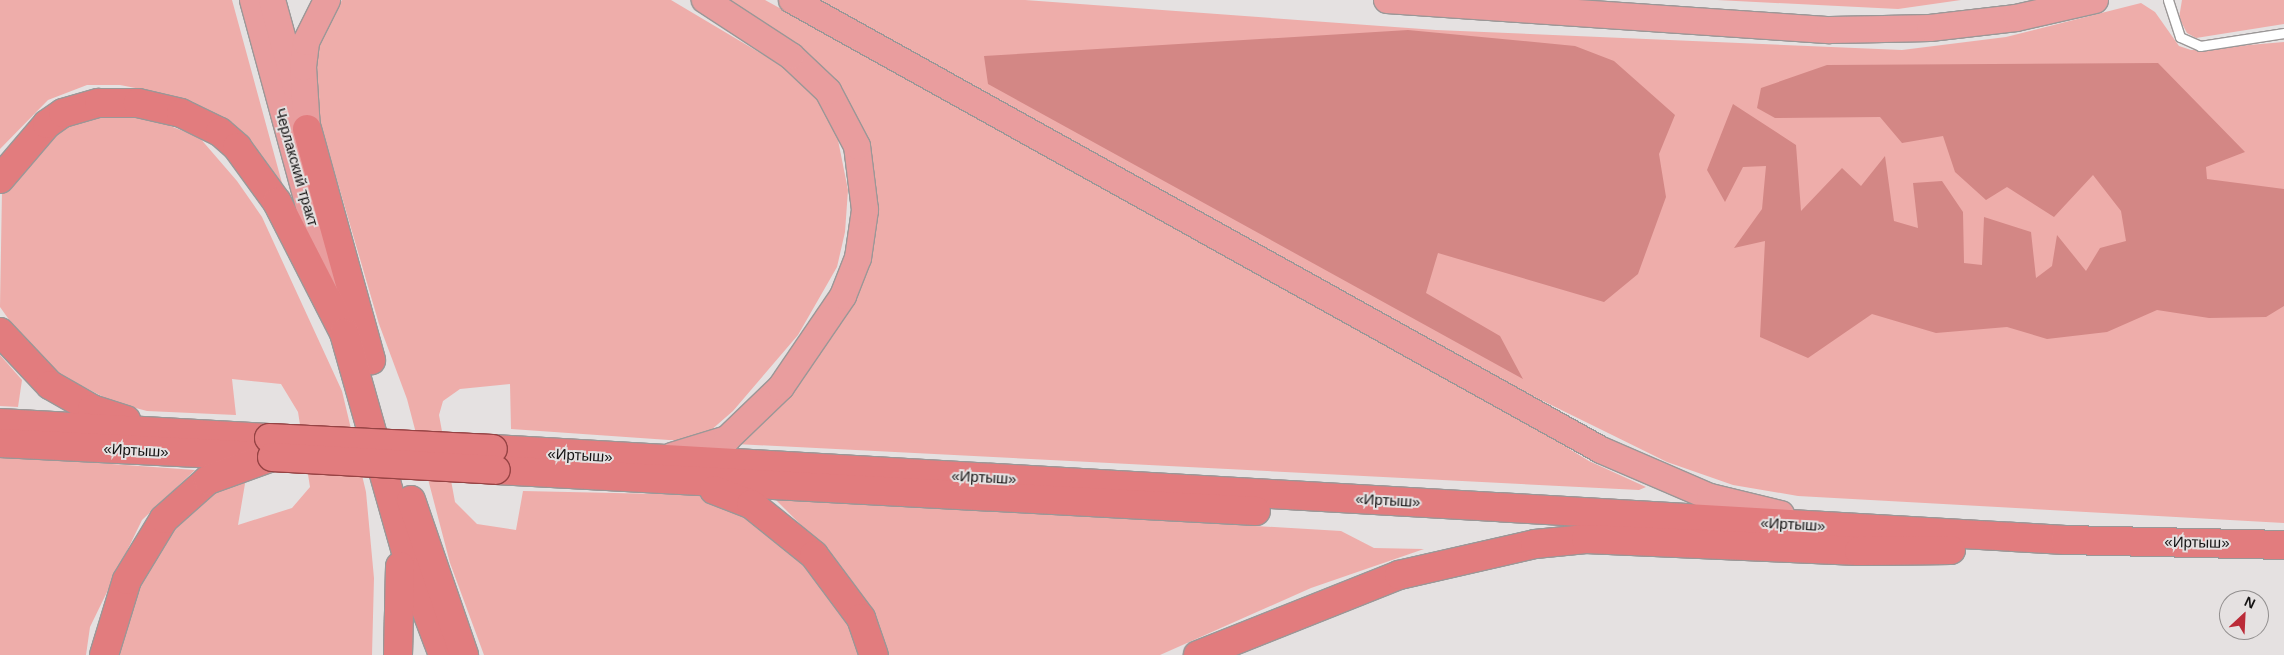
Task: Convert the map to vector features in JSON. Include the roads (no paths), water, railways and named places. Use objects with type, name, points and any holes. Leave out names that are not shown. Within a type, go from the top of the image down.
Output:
[{"type":"highway","points":[[0,179],[34,135],[80,107],[138,103],[199,120],[237,147],[263,179],[344,333],[390,496],[443,655]]},
{"type":"highway","points":[[307,129],[411,501],[464,655]]},
{"type":"highway","points":[[0,332],[50,385],[92,408],[133,422],[211,434]]},
{"type":"highway","name":"«Иртыш»","points":[[0,423],[211,434],[271,448]]},
{"type":"highway","name":"«Иртыш»","points":[[0,443],[271,448]]},
{"type":"highway","points":[[104,655],[127,580],[164,519],[208,480],[271,448],[494,460]]},
{"type":"highway","name":"«Иртыш»","points":[[494,460],[639,458],[2065,540],[2284,545]]},
{"type":"highway","name":"«Иртыш»","points":[[494,460],[658,479],[2013,549],[2284,561]]},
{"type":"highway","points":[[658,479],[729,494],[783,526],[845,594],[861,618],[874,655]]},
{"type":"highway","points":[[390,496],[401,570],[398,655]]},
{"type":"highway","points":[[1198,655],[1399,575],[1535,544],[1586,539],[1859,551],[2013,549]]},
{"type":"main road","name":"Черлакский тракт","points":[[253,0],[344,333]]},
{"type":"main road","name":"Черлакский тракт","points":[[272,0],[307,129]]},
{"type":"main road","points":[[307,129],[306,42],[327,0]]},
{"type":"main road","points":[[639,458],[714,446],[753,417],[831,316],[851,278],[863,232],[862,168],[841,108],[791,56],[705,0]]},
{"type":"main road","points":[[792,0],[1600,450],[1679,485],[1741,507],[1801,517],[2065,540]]},
{"type":"main road","points":[[1387,0],[1830,30],[1930,28],[2016,18],[2095,0]]},
{"type":"lane","points":[[2168,0],[2180,37],[2200,46],[2284,32]]}]
